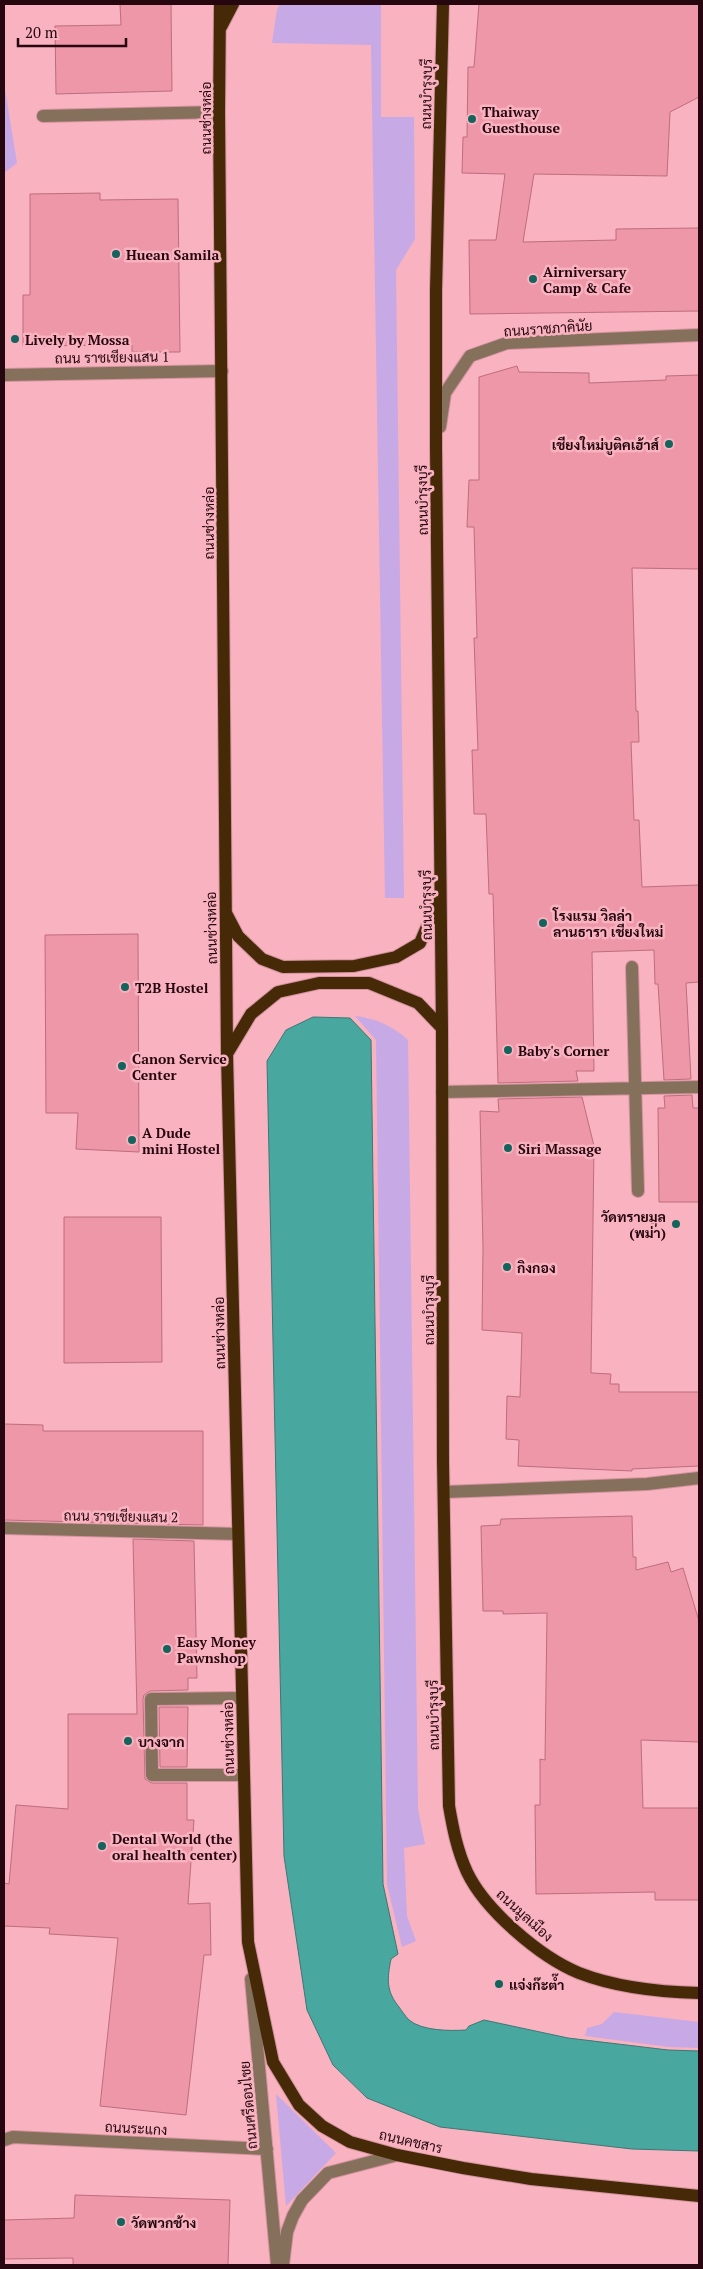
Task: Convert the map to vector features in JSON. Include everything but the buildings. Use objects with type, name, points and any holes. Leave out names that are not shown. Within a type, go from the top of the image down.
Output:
[{"type":"main road","name":"ถนนช่างหล่อ","points":[[220,4],[219,112],[227,1054],[248,1942]]},
{"type":"main road","points":[[220,30],[233,4]]},
{"type":"main road","name":"ถนนบำรุงบุรี","points":[[442,4],[436,448],[441,894],[444,1492],[449,1806]]},
{"type":"main road","points":[[225,912],[238,936],[262,959],[283,967],[354,966],[396,957],[420,943],[441,894]]},
{"type":"main road","points":[[227,1054],[251,1014],[278,992],[319,983],[369,983],[418,1003],[442,1028]]},
{"type":"main road","name":"ถนนมูลเมือง","points":[[449,1806],[455,1841],[468,1873],[486,1901],[534,1947],[578,1973],[624,1985],[699,1993]]},
{"type":"main road","name":"ถนนคชสาร","points":[[248,1942],[273,2062],[299,2105],[322,2126],[350,2142],[398,2155],[530,2179],[699,2196]]},
{"type":"street","points":[[43,116],[219,112]]},
{"type":"street","name":"ถนนราชภาคินัย","points":[[436,448],[445,393],[470,356],[507,343],[699,335]]},
{"type":"street","name":"ถนน ราชเชียงแสน 1","points":[[4,375],[222,371]]},
{"type":"street","points":[[632,967],[638,1191]]},
{"type":"street","points":[[442,1092],[699,1087]]},
{"type":"street","points":[[444,1492],[647,1484],[699,1478]]},
{"type":"street","name":"ถนน ราชเชียงแสน 2","points":[[4,1528],[238,1534]]},
{"type":"street","points":[[242,1698],[151,1699],[152,1775],[244,1775]]},
{"type":"street","name":"ถนนศรีดอนไชย","points":[[248,1942],[277,2265]]},
{"type":"street","name":"ถนนระแกง","points":[[7,2137],[267,2149]]},
{"type":"street","points":[[283,2265],[286,2232],[292,2216],[302,2200],[328,2173],[398,2155]]},
{"type":"shaded area","points":[[280,4],[381,4],[381,117],[414,117],[415,239],[396,270],[404,898],[385,898],[371,45],[272,43],[277,10]]},
{"type":"shaded area","points":[[4,83],[17,163],[4,173]]},
{"type":"shaded area","points":[[355,1016],[383,1024],[408,1040],[418,1809],[425,1844],[404,1848],[407,1916],[416,1941],[402,1947],[387,1884],[376,1040]]},
{"type":"shaded area","points":[[614,2012],[699,2022],[699,2048],[669,2047],[585,2036],[587,2028],[602,2024]]},
{"type":"shaded area","points":[[276,2094],[336,2153],[286,2206]]},
{"type":"water","points":[[313,1017],[350,1018],[371,1040],[383,1884],[398,1954],[391,1959],[388,1979],[392,1996],[409,2020],[429,2028],[466,2030],[469,2026],[484,2020],[568,2038],[668,2050],[699,2051],[699,2151],[632,2149],[440,2127],[367,2098],[333,2065],[307,2010],[284,1856],[267,1061],[286,1030]]},
{"type":"place","name":"Thaiway Guesthouse","points":[[472,119]]},
{"type":"place","name":"Huean Samila","points":[[116,254]]},
{"type":"place","name":"Airniversary Camp & Cafe","points":[[533,279]]},
{"type":"place","name":"Lively by Mossa","points":[[15,339]]},
{"type":"place","name":"เชียงใหม่บูติคเฮ้าส์","points":[[669,444]]},
{"type":"place","name":"โรงแรม วิลล่า ลานธารา เชียงใหม่","points":[[543,923]]},
{"type":"place","name":"T2B Hostel","points":[[125,987]]},
{"type":"place","name":"Baby's Corner","points":[[508,1050]]},
{"type":"place","name":"Canon Service Center","points":[[122,1066]]},
{"type":"place","name":"A Dude mini Hostel","points":[[132,1140]]},
{"type":"place","name":"Siri Massage","points":[[508,1148]]},
{"type":"place","name":"วัดทรายมูล (พม่า)","points":[[676,1224]]},
{"type":"place","name":"กิงกอง","points":[[507,1267]]},
{"type":"place","name":"Easy Money Pawnshop","points":[[167,1649]]},
{"type":"place","name":"บางจาก","points":[[128,1741]]},
{"type":"place","name":"Dental World (the oral health center)","points":[[102,1846]]},
{"type":"place","name":"แจ่งก๊ะต๊ำ","points":[[499,1984]]},
{"type":"place","name":"วัดพวกช้าง","points":[[121,2222]]}]
